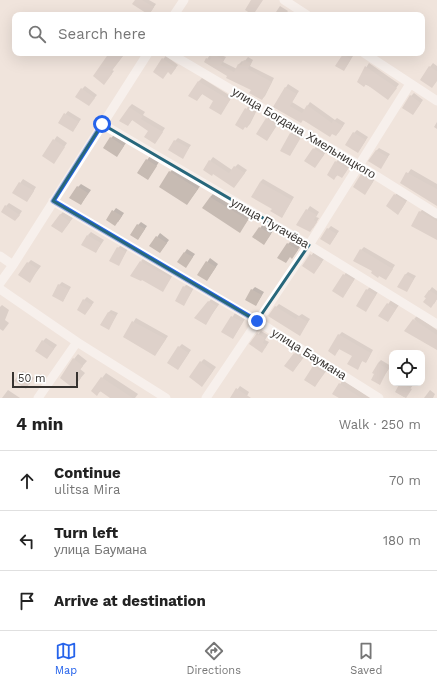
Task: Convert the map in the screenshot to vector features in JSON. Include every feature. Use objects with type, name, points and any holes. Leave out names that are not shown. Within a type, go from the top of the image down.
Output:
[{"type":"street","points":[[176,12],[184,0]]},
{"type":"street","points":[[284,0],[302,12]]},
{"type":"street","points":[[0,283],[146,56]]},
{"type":"street","name":"улица Богдана Хмельницкого","points":[[174,56],[359,165],[437,214]]},
{"type":"street","points":[[368,56],[437,101]]},
{"type":"street","points":[[206,398],[309,245],[410,84]]},
{"type":"street","name":"улица Пугачёва","points":[[102,124],[309,245],[437,324]]},
{"type":"street","name":"улица Баумана","points":[[53,201],[257,321],[379,398]]},
{"type":"street","points":[[0,256],[13,265]]},
{"type":"street","points":[[0,289],[77,342],[166,398]]},
{"type":"street","points":[[38,398],[77,342]]},
{"type":"highlighted area","points":[[102,124],[309,245],[257,321],[53,201]]},
{"type":"building","points":[[135,0],[142,0],[154,7],[151,12],[144,12],[132,4]]},
{"type":"building","points":[[251,0],[263,0],[255,12],[248,12],[245,10]]},
{"type":"building","points":[[107,56],[123,56],[110,73],[112,74],[104,85],[93,76]]},
{"type":"building","points":[[212,56],[217,56],[224,60],[221,65],[234,72],[238,64],[241,65],[244,60],[251,63],[248,69],[272,82],[262,100],[249,93],[251,90],[226,78],[227,76],[204,62],[206,58],[210,60]]},
{"type":"building","points":[[342,56],[346,56],[351,59],[344,71],[335,66]]},
{"type":"building","points":[[162,58],[176,68],[171,75],[168,72],[163,79],[153,72]]},
{"type":"building","points":[[365,66],[397,88],[388,100],[366,84],[364,87],[357,82]]},
{"type":"building","points":[[429,66],[437,71],[437,81],[432,88],[420,80]]},
{"type":"building","points":[[198,81],[230,100],[221,115],[209,108],[213,101],[202,94],[197,101],[188,96]]},
{"type":"building","points":[[285,87],[297,94],[290,106],[302,113],[307,105],[332,123],[333,120],[343,126],[336,136],[332,134],[330,137],[303,120],[301,123],[273,107]]},
{"type":"building","points":[[81,88],[95,98],[89,106],[75,97]]},
{"type":"building","points":[[410,95],[421,103],[413,115],[402,108]]},
{"type":"building","points":[[129,107],[143,116],[141,119],[163,132],[155,144],[144,137],[148,131],[132,120],[128,126],[119,121]]},
{"type":"building","points":[[245,108],[255,113],[247,128],[245,127],[243,130],[235,125]]},
{"type":"building","points":[[64,113],[79,122],[73,132],[58,123]]},
{"type":"building","points":[[266,118],[277,125],[267,141],[256,134]]},
{"type":"building","points":[[353,132],[366,140],[358,153],[345,145]]},
{"type":"building","points":[[290,133],[300,139],[290,156],[280,151]]},
{"type":"building","points":[[110,137],[124,146],[117,157],[103,148]]},
{"type":"building","points":[[53,139],[65,147],[54,164],[42,156]]},
{"type":"building","points":[[174,140],[189,148],[183,159],[168,150]]},
{"type":"building","points":[[313,148],[324,155],[315,168],[304,161]]},
{"type":"building","points":[[376,150],[388,157],[381,169],[368,161]]},
{"type":"building","points":[[146,159],[157,166],[148,180],[137,173]]},
{"type":"building","points":[[209,160],[229,173],[234,166],[245,173],[234,188],[213,174],[212,176],[203,170]]},
{"type":"building","points":[[335,161],[348,169],[342,178],[337,175],[334,180],[327,175]]},
{"type":"building","points":[[169,171],[198,189],[187,205],[159,187]]},
{"type":"building","points":[[406,172],[437,189],[437,206],[400,183]]},
{"type":"building","points":[[361,174],[373,182],[365,195],[353,187]]},
{"type":"building","points":[[19,182],[34,191],[27,202],[12,193]]},
{"type":"building","points":[[260,182],[292,200],[282,218],[270,211],[272,209],[251,197]]},
{"type":"building","points":[[77,186],[88,193],[81,205],[69,198]]},
{"type":"building","points":[[394,194],[406,202],[398,215],[386,206]]},
{"type":"building","points":[[210,197],[248,220],[240,233],[202,208]]},
{"type":"building","points":[[5,205],[20,215],[15,221],[1,212]]},
{"type":"building","points":[[306,209],[317,215],[314,220],[317,222],[310,232],[296,225]]},
{"type":"building","points":[[112,210],[122,216],[115,226],[106,220]]},
{"type":"building","points":[[419,211],[437,221],[437,240],[411,226]]},
{"type":"building","points":[[60,214],[70,222],[62,233],[51,226]]},
{"type":"building","points":[[137,224],[145,229],[138,240],[130,235]]},
{"type":"building","points":[[259,227],[271,234],[264,245],[252,237]]},
{"type":"building","points":[[327,228],[337,234],[330,245],[320,239]]},
{"type":"building","points":[[87,235],[101,243],[96,253],[81,245]]},
{"type":"building","points":[[156,236],[167,243],[160,253],[149,246]]},
{"type":"building","points":[[287,243],[298,250],[292,259],[290,257],[286,263],[277,258]]},
{"type":"building","points":[[117,247],[126,252],[119,266],[109,261]]},
{"type":"building","points":[[360,249],[393,269],[386,280],[379,276],[378,278],[371,273],[372,271],[353,261]]},
{"type":"building","points":[[184,252],[193,257],[186,268],[177,262]]},
{"type":"building","points":[[310,254],[322,262],[314,274],[302,266]]},
{"type":"building","points":[[140,261],[171,278],[163,292],[142,280],[141,281],[130,276]]},
{"type":"building","points":[[206,261],[216,267],[207,281],[197,275]]},
{"type":"building","points":[[27,262],[38,269],[30,283],[18,275]]},
{"type":"building","points":[[343,274],[354,280],[343,298],[332,291]]},
{"type":"building","points":[[405,274],[414,279],[407,292],[397,287]]},
{"type":"building","points":[[58,284],[69,290],[63,302],[52,296]]},
{"type":"building","points":[[183,286],[192,291],[184,306],[175,301]]},
{"type":"building","points":[[251,289],[262,295],[256,306],[245,300]]},
{"type":"building","points":[[366,289],[376,295],[366,312],[356,306]]},
{"type":"building","points":[[429,290],[437,295],[437,299],[431,308],[423,302],[426,298],[424,297]]},
{"type":"building","points":[[83,299],[92,305],[85,315],[77,310]]},
{"type":"building","points":[[208,301],[217,306],[206,325],[194,318]]},
{"type":"building","points":[[387,303],[396,309],[388,322],[378,316]]},
{"type":"building","points":[[275,306],[296,319],[298,316],[308,322],[300,336],[268,316]]},
{"type":"building","points":[[108,312],[116,316],[109,330],[100,325]]},
{"type":"building","points":[[231,316],[243,322],[233,339],[221,332]]},
{"type":"building","points":[[413,319],[437,335],[437,350],[404,331]]},
{"type":"building","points":[[132,321],[166,339],[155,356],[123,337]]},
{"type":"building","points":[[257,333],[265,338],[263,343],[267,345],[262,353],[249,344]]},
{"type":"building","points":[[338,334],[371,353],[366,363],[362,361],[358,370],[347,364],[352,356],[339,349],[335,356],[328,351]]},
{"type":"building","points":[[42,340],[54,349],[47,359],[35,351]]},
{"type":"building","points":[[178,346],[189,353],[178,370],[167,363]]},
{"type":"building","points":[[294,353],[302,359],[293,372],[284,366]]},
{"type":"building","points":[[73,358],[83,366],[76,375],[81,378],[73,388],[60,378]]},
{"type":"building","points":[[200,361],[213,371],[202,387],[189,377]]},
{"type":"building","points":[[378,363],[388,369],[380,385],[371,380],[374,374],[372,373]]},
{"type":"building","points":[[313,366],[324,373],[315,387],[304,380]]},
{"type":"building","points":[[20,373],[31,381],[26,389],[14,381]]},
{"type":"building","points":[[101,377],[133,398],[110,398],[100,391],[97,396],[91,391]]},
{"type":"building","points":[[339,383],[362,398],[339,398],[332,394]]},
{"type":"building","points":[[398,386],[406,386],[412,389],[406,398],[395,392]]},
{"type":"building","points":[[236,388],[251,398],[230,398]]},
{"type":"route","points":[[102,124],[53,201],[257,321]]}]
